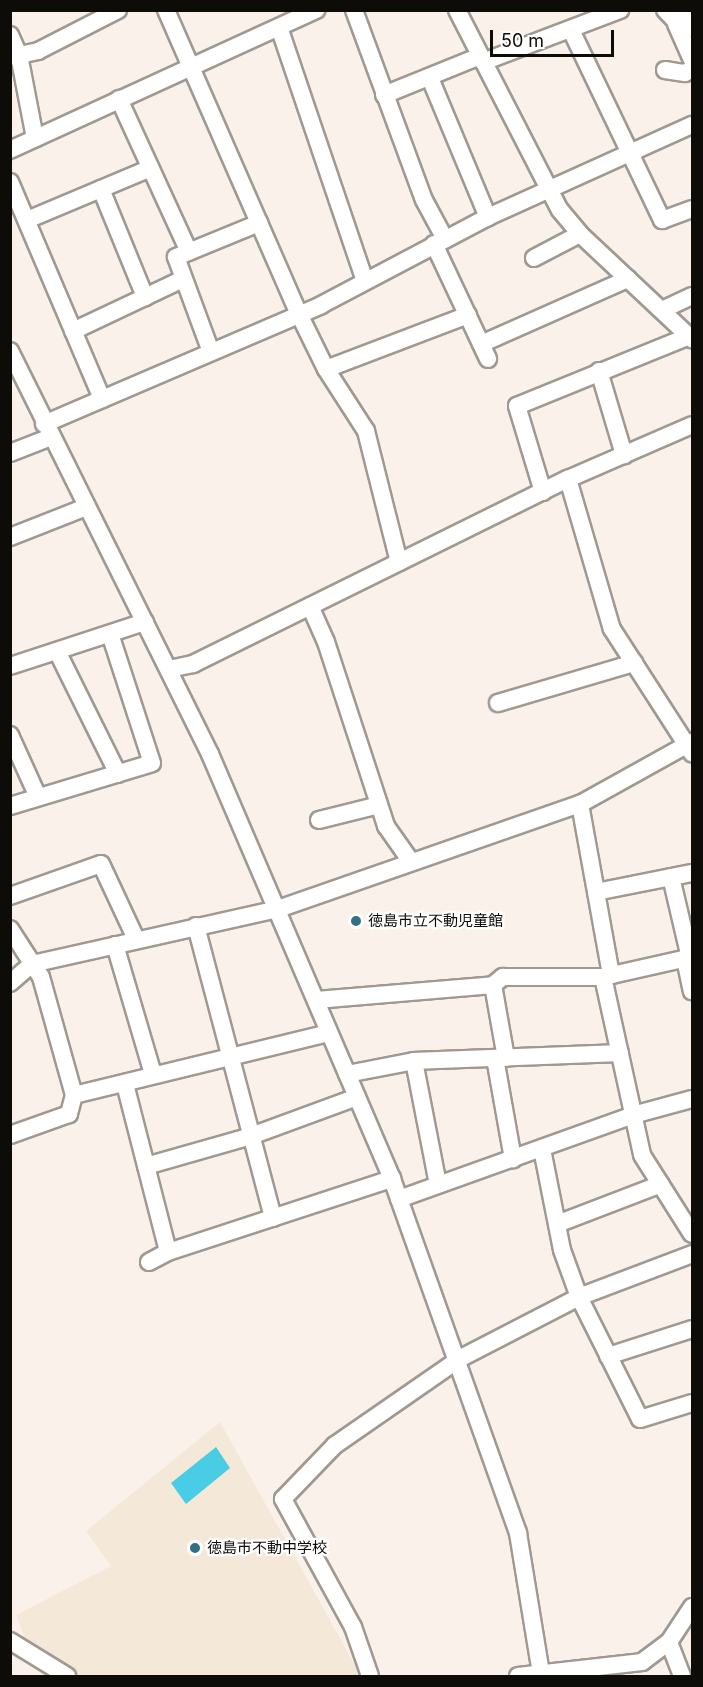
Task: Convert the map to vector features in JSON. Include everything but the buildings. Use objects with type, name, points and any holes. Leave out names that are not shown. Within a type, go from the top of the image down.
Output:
[{"type":"street","points":[[14,56],[38,51],[118,10]]},
{"type":"street","points":[[166,10],[299,314],[326,369],[366,431],[399,562]]},
{"type":"street","points":[[10,150],[316,10]]},
{"type":"street","points":[[354,10],[440,242],[485,352],[628,279]]},
{"type":"street","points":[[457,10],[547,188],[580,234],[691,338],[599,371],[517,406],[543,492]]},
{"type":"street","points":[[384,95],[481,59],[571,30],[587,16],[620,10]]},
{"type":"street","points":[[664,10],[683,21],[693,37]]},
{"type":"street","points":[[683,21],[693,60]]},
{"type":"street","points":[[279,27],[365,281]]},
{"type":"street","points":[[571,30],[662,220],[693,209]]},
{"type":"street","points":[[10,35],[35,138]]},
{"type":"street","points":[[665,70],[685,73],[693,69]]},
{"type":"street","points":[[430,78],[488,217]]},
{"type":"street","points":[[119,99],[189,252]]},
{"type":"street","points":[[10,453],[102,399],[299,314],[547,188],[693,124]]},
{"type":"street","points":[[27,220],[151,168]]},
{"type":"street","points":[[10,182],[102,399]]},
{"type":"street","points":[[101,189],[145,297]]},
{"type":"street","points":[[211,352],[176,256],[259,223]]},
{"type":"street","points":[[534,258],[580,234]]},
{"type":"street","points":[[73,332],[183,279]]},
{"type":"street","points":[[662,310],[693,296]]},
{"type":"street","points":[[326,369],[468,315]]},
{"type":"street","points":[[10,351],[169,669],[278,909],[328,1033],[392,1179],[459,1359],[518,1533],[541,1674]]},
{"type":"street","points":[[599,371],[624,455]]},
{"type":"street","points":[[169,669],[193,664],[568,479],[693,425]]},
{"type":"street","points":[[10,983],[32,964],[278,909],[410,860],[580,804],[690,747],[612,629],[568,479]]},
{"type":"street","points":[[10,537],[86,507]]},
{"type":"street","points":[[310,606],[326,642],[386,826],[410,860]]},
{"type":"street","points":[[11,665],[145,622]]},
{"type":"street","points":[[10,806],[152,763],[110,634]]},
{"type":"street","points":[[57,651],[118,774]]},
{"type":"street","points":[[498,703],[634,663]]},
{"type":"street","points":[[10,735],[38,797]]},
{"type":"street","points":[[580,804],[596,892],[620,1053],[642,1155],[693,1234]]},
{"type":"street","points":[[319,820],[379,805]]},
{"type":"street","points":[[10,896],[100,864],[136,939]]},
{"type":"street","points":[[596,892],[693,873]]},
{"type":"street","points":[[671,877],[689,958],[693,991]]},
{"type":"street","points":[[196,926],[273,1218]]},
{"type":"street","points":[[10,929],[40,978],[74,1095],[69,1114],[10,1134]]},
{"type":"street","points":[[115,945],[153,1074]]},
{"type":"street","points":[[316,1000],[493,985],[503,977],[607,976],[689,958]]},
{"type":"street","points":[[493,985],[513,1159]]},
{"type":"street","points":[[74,1095],[124,1084],[153,1074],[231,1059],[328,1033]]},
{"type":"street","points":[[347,1074],[414,1061],[620,1053]]},
{"type":"street","points":[[414,1061],[438,1185]]},
{"type":"street","points":[[124,1084],[168,1252]]},
{"type":"street","points":[[146,1166],[251,1136],[357,1097]]},
{"type":"street","points":[[399,1199],[633,1115],[693,1099]]},
{"type":"street","points":[[542,1149],[557,1224],[579,1297],[640,1419],[693,1403]]},
{"type":"street","points":[[149,1262],[168,1252],[392,1179]]},
{"type":"street","points":[[557,1224],[661,1184]]},
{"type":"street","points":[[370,1677],[353,1627],[283,1499],[335,1444],[459,1359],[579,1297],[693,1254]]},
{"type":"street","points":[[608,1356],[693,1329]]},
{"type":"street","points":[[518,1677],[642,1662],[669,1642],[693,1607]]},
{"type":"street","points":[[10,1641],[67,1677]]},
{"type":"street","points":[[669,1642],[682,1677]]},
{"type":"shaded area","name":"徳島市不動中学校","points":[[220,1422],[361,1676],[77,1676],[73,1668],[26,1642],[16,1615],[111,1566],[86,1531]]},
{"type":"water","points":[[216,1447],[230,1468],[186,1504],[171,1483]]},
{"type":"place","name":"徳島市立不動児童館","points":[[356,921]]},
{"type":"place","name":"徳島市不動中学校","points":[[195,1548]]}]
